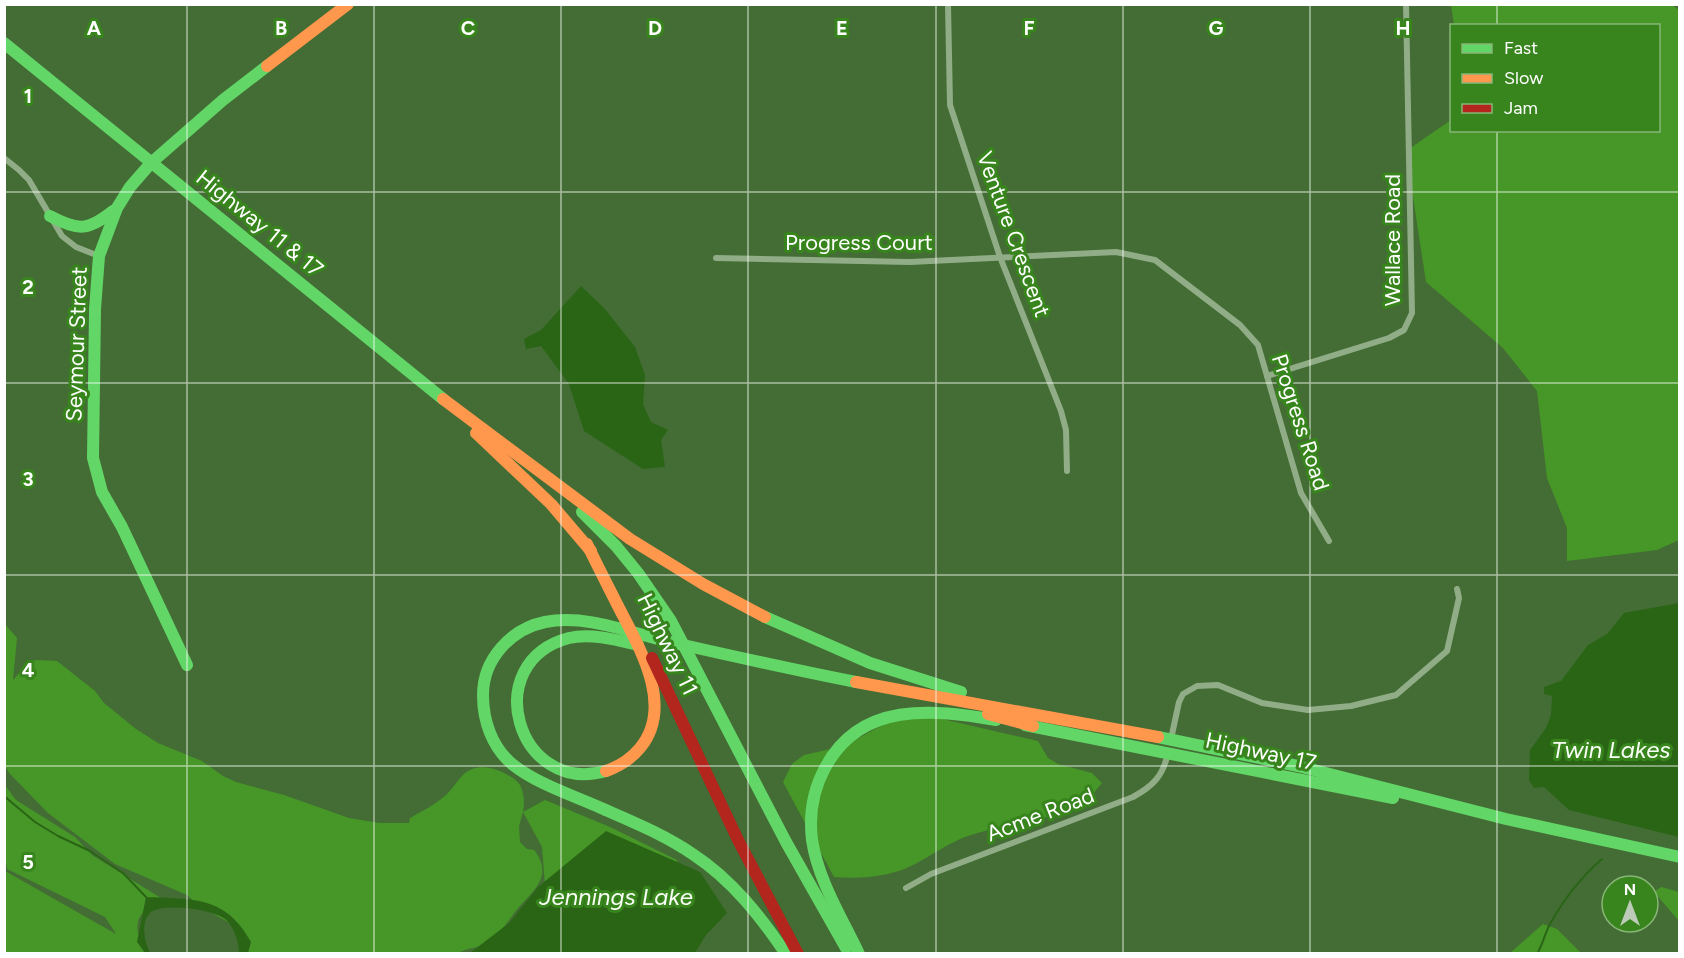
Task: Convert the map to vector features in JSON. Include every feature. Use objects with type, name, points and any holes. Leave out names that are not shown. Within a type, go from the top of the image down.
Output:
[{"type":"main road","name":"Seymour Street","points":[[187,665],[122,527],[102,492],[93,458],[95,309],[99,256],[117,208],[130,187],[151,163],[224,100],[348,4]]},
{"type":"main road","name":"Highway 11 & 17","points":[[4,43],[488,438]]},
{"type":"main road","points":[[50,216],[70,227],[85,229],[100,222],[117,208]]},
{"type":"main road","points":[[488,438],[630,538],[703,584],[756,613],[870,663],[1035,719]]},
{"type":"main road","name":"Highway 11","points":[[488,438],[545,497],[586,544],[631,615],[738,840],[798,954]]},
{"type":"main road","name":"Highway 11","points":[[488,438],[565,496],[616,546],[658,600],[695,665],[786,842],[849,954]]},
{"type":"main road","points":[[586,544],[643,657],[654,691],[656,712],[646,742],[625,764],[604,772],[582,775],[549,765],[532,750],[517,720],[517,691],[525,670],[540,652],[549,646],[597,632]]},
{"type":"main road","points":[[786,954],[750,904],[703,861],[657,834],[526,773],[507,759],[493,740],[485,720],[482,697],[486,675],[500,648],[524,629],[544,622],[574,621],[597,632],[730,661],[883,687],[1035,719]]},
{"type":"main road","points":[[859,954],[826,885],[812,840],[812,808],[817,785],[831,757],[847,739],[865,725],[896,714],[948,713],[1035,719]]},
{"type":"main road","name":"Highway 17","points":[[1035,719],[1171,739],[1373,784],[1482,813],[1680,857]]},
{"type":"main road","name":"Highway 17","points":[[1035,719],[1168,753],[1376,795],[1482,813]]},
{"type":"main road","points":[[1168,753],[1171,739]]},
{"type":"street","name":"Venture Crescent","points":[[948,4],[950,105],[1000,257],[1061,411],[1066,430],[1067,471]]},
{"type":"street","name":"Wallace Road","points":[[1267,375],[1389,338],[1404,330],[1412,313],[1406,4]]},
{"type":"street","points":[[4,158],[29,180],[62,236],[76,247],[99,256]]},
{"type":"street","name":"Progress Road","points":[[1000,257],[1116,252],[1155,260],[1240,325],[1258,345],[1301,493],[1329,541]]},
{"type":"street","name":"Progress Court","points":[[717,258],[910,262],[1000,257]]},
{"type":"street","points":[[1171,739],[1179,702],[1183,694],[1197,686],[1218,685],[1262,703],[1308,710],[1351,706],[1396,695],[1447,651],[1459,598],[1457,588]]},
{"type":"street","name":"Acme Road","points":[[906,888],[931,874],[1133,797],[1148,789],[1158,779],[1168,753]]},
{"type":"shaded area","points":[[1671,4],[1679,10],[1679,540],[1657,550],[1567,561],[1567,528],[1547,478],[1537,391],[1503,348],[1426,282],[1406,151],[1450,121],[1450,132],[1660,132],[1660,24],[1454,24],[1451,5]]},
{"type":"shaded area","points":[[4,623],[17,638],[13,680],[29,662],[57,661],[95,691],[104,703],[136,729],[158,743],[202,761],[236,782],[284,795],[349,818],[379,823],[409,823],[410,818],[446,795],[470,770],[482,767],[502,772],[517,781],[522,788],[524,802],[519,826],[520,842],[527,849],[534,850],[540,860],[541,878],[532,893],[495,937],[483,945],[457,954],[242,953],[241,929],[199,906],[187,895],[115,864],[48,813],[10,774],[4,757]]},
{"type":"shaded area","points":[[908,711],[1038,741],[1048,758],[1058,764],[1092,773],[1102,783],[1088,799],[1069,810],[968,836],[896,872],[855,878],[834,877],[783,782],[792,764],[804,755],[844,746]]},
{"type":"shaded area","points":[[4,784],[16,800],[75,837],[92,855],[164,900],[146,910],[139,919],[138,932],[141,945],[151,953],[5,953],[5,871],[116,934],[105,917],[7,869],[4,853]]},
{"type":"shaded area","points":[[545,800],[610,827],[677,860],[678,893],[545,885],[542,847],[523,812]]},
{"type":"shaded area","points":[[1660,888],[1679,892],[1679,921],[1660,899]]},
{"type":"shaded area","points":[[1543,924],[1557,929],[1581,953],[1510,953]]},
{"type":"water","points":[[581,286],[605,309],[635,347],[645,375],[643,404],[651,422],[668,430],[661,440],[665,467],[643,469],[584,431],[569,384],[541,346],[526,349],[524,339],[541,330]]},
{"type":"water","name":"Twin Lakes","points":[[1679,603],[1679,837],[1569,810],[1544,787],[1534,788],[1529,780],[1530,750],[1546,728],[1551,715],[1552,696],[1544,694],[1544,687],[1561,681],[1588,645],[1607,634],[1624,613]]},
{"type":"water","name":"Jennings Lake","points":[[606,831],[700,872],[727,913],[706,935],[695,953],[470,953],[509,923],[538,887]]},
{"type":"water","points":[[146,897],[193,900],[219,908],[231,916],[251,942],[248,953],[239,953],[235,933],[223,918],[203,911],[166,908],[156,910],[147,917],[144,933],[150,953],[145,953],[137,942]]},
{"type":"waterway","points":[[4,796],[35,822],[90,851],[123,873],[146,897]]},
{"type":"waterway","points":[[1537,954],[1548,927],[1561,906],[1573,889],[1602,859]]},
{"type":"traffic: fast","points":[[4,43],[443,399]]},
{"type":"traffic: fast","points":[[187,665],[122,527],[102,492],[93,458],[95,309],[99,256],[117,208],[130,187],[151,163],[223,100],[267,66]]},
{"type":"traffic: fast","points":[[50,216],[68,224],[83,227],[97,222],[113,211]]},
{"type":"traffic: fast","points":[[582,512],[616,546],[671,621],[786,842],[846,948]]},
{"type":"traffic: fast","points":[[765,617],[870,663],[961,692]]},
{"type":"traffic: fast","points":[[786,954],[745,900],[721,876],[694,855],[649,829],[544,783],[512,764],[499,750],[490,733],[483,705],[484,682],[494,658],[510,639],[533,626],[561,620],[592,622],[670,642],[856,682]]},
{"type":"traffic: fast","points":[[606,771],[575,773],[550,764],[531,746],[520,723],[517,697],[524,672],[541,652],[569,638],[595,637],[638,645]]},
{"type":"traffic: fast","points":[[859,954],[819,870],[812,840],[813,803],[817,785],[825,768],[840,746],[858,731],[878,720],[923,713],[948,713],[996,720]]},
{"type":"traffic: fast","points":[[1025,725],[1393,798]]},
{"type":"traffic: fast","points":[[1158,737],[1298,766],[1506,819],[1680,857]]},
{"type":"traffic: slow","points":[[267,66],[348,4]]},
{"type":"traffic: slow","points":[[443,399],[630,539],[703,584],[765,617]]},
{"type":"traffic: slow","points":[[476,433],[551,504],[591,551]]},
{"type":"traffic: slow","points":[[587,544],[643,658],[654,695],[654,714],[650,732],[640,748],[625,762],[606,771]]},
{"type":"traffic: slow","points":[[856,682],[1158,737]]},
{"type":"traffic: slow","points":[[988,714],[1033,726]]},
{"type":"traffic: jam","points":[[652,658],[738,840],[798,954]]}]
